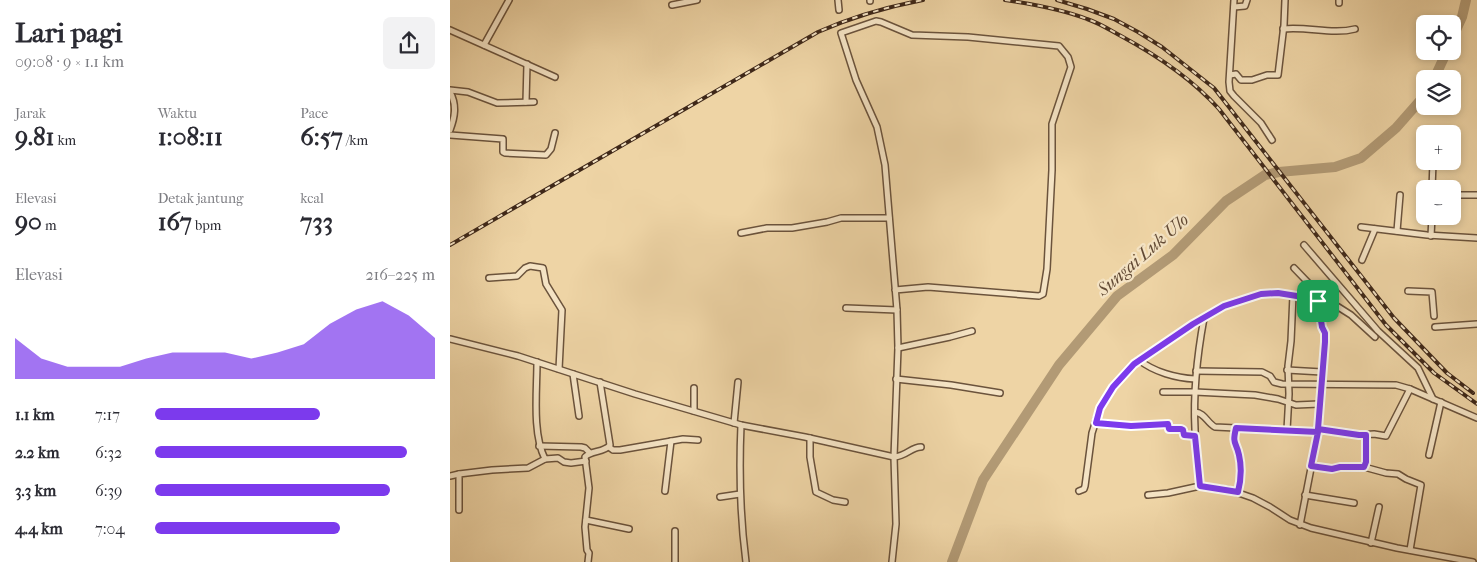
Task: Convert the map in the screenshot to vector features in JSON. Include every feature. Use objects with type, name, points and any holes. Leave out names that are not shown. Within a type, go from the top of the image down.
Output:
[{"type":"street","points":[[484,45],[510,0]]},
{"type":"street","points":[[672,5],[697,0]]},
{"type":"street","points":[[838,0],[839,10]]},
{"type":"street","points":[[1234,0],[1229,86],[1234,96],[1261,123],[1272,140]]},
{"type":"street","points":[[1234,8],[1245,6],[1247,0]]},
{"type":"street","points":[[1230,75],[1236,74],[1241,80],[1278,75],[1284,29],[1285,0]]},
{"type":"street","points":[[892,562],[896,524],[894,457],[898,348],[897,310],[895,290],[889,218],[885,165],[879,136],[856,80],[842,33],[881,22],[912,35],[968,37],[1059,46],[1068,57],[1070,66],[1052,124],[1052,170],[1047,269],[1042,294],[1039,296],[928,287],[895,290]]},
{"type":"street","points":[[1284,29],[1300,28],[1343,31],[1356,29]]},
{"type":"street","points":[[450,30],[556,77]]},
{"type":"street","points":[[526,102],[527,64]]},
{"type":"street","points":[[450,91],[468,92],[494,102],[534,102]]},
{"type":"street","points":[[450,91],[454,98],[455,119],[450,130]]},
{"type":"street","points":[[450,135],[503,139],[503,152],[505,153],[546,155],[551,149],[554,132]]},
{"type":"street","points":[[1397,231],[1400,195]]},
{"type":"street","points":[[1461,195],[1477,195]]},
{"type":"street","points":[[741,233],[767,228],[792,228],[841,218],[889,218]]},
{"type":"street","points":[[1431,236],[1432,225]]},
{"type":"street","points":[[1360,227],[1431,236],[1477,238]]},
{"type":"street","points":[[1362,260],[1375,229]]},
{"type":"street","points":[[1304,245],[1373,325],[1418,368],[1433,398]]},
{"type":"street","points":[[489,278],[517,276],[530,266],[543,268],[546,284],[562,310],[559,369]]},
{"type":"street","points":[[1294,268],[1319,299],[1322,327],[1325,333],[1318,431],[1300,525]]},
{"type":"street","points":[[1408,291],[1432,292],[1434,316]]},
{"type":"street","points":[[1079,491],[1085,486],[1092,433],[1100,408],[1113,387],[1139,360],[1224,306],[1261,294],[1278,293],[1319,299],[1342,309],[1375,337]]},
{"type":"street","points":[[1288,430],[1288,370],[1293,295]]},
{"type":"street","points":[[846,308],[897,310]]},
{"type":"street","points":[[1200,486],[1195,436],[1195,379],[1196,358],[1204,318]]},
{"type":"street","points":[[1435,327],[1477,324]]},
{"type":"street","points":[[1368,330],[1373,325]]},
{"type":"street","points":[[898,348],[950,338],[972,331]]},
{"type":"street","points":[[450,339],[537,362],[741,425],[894,457],[902,456],[921,447]]},
{"type":"street","points":[[1139,360],[1149,367],[1176,377],[1195,379]]},
{"type":"street","points":[[537,362],[539,446],[545,459]]},
{"type":"street","points":[[1288,370],[1322,372]]},
{"type":"street","points":[[1196,371],[1262,372],[1270,376],[1277,384],[1396,385],[1433,398],[1477,418]]},
{"type":"street","points":[[573,374],[579,416]]},
{"type":"street","points":[[896,379],[951,385],[1000,394]]},
{"type":"street","points":[[600,382],[609,447]]},
{"type":"street","points":[[734,423],[738,382]]},
{"type":"street","points":[[694,388],[694,411]]},
{"type":"street","points":[[1195,412],[1204,415],[1212,426],[1215,427],[1318,431],[1359,435],[1380,434],[1386,436],[1410,389]]},
{"type":"street","points":[[1163,392],[1255,395],[1278,399],[1296,405],[1319,404]]},
{"type":"street","points":[[1429,455],[1441,402]]},
{"type":"street","points":[[1096,423],[1131,426],[1168,424],[1169,429],[1181,429],[1184,435],[1195,436]]},
{"type":"street","points":[[741,425],[740,494],[746,562]]},
{"type":"street","points":[[1236,428],[1234,440],[1239,456],[1241,474],[1238,492]]},
{"type":"street","points":[[1364,467],[1366,462],[1366,435]]},
{"type":"street","points":[[810,438],[810,457],[816,492],[833,500],[845,502]]},
{"type":"street","points":[[588,562],[589,555],[586,536],[589,488],[587,454],[609,447],[613,450],[629,449],[683,439],[698,440]]},
{"type":"street","points":[[666,492],[671,441]]},
{"type":"street","points":[[539,446],[581,447],[590,453]]},
{"type":"street","points":[[450,476],[492,470],[528,468],[545,459],[558,458],[571,464],[586,461]]},
{"type":"street","points":[[1311,466],[1332,469],[1364,467],[1398,474],[1421,486],[1410,550]]},
{"type":"street","points":[[459,474],[459,510]]},
{"type":"street","points":[[1148,494],[1168,493],[1200,486],[1238,492],[1270,507],[1300,525],[1371,543],[1473,562]]},
{"type":"street","points":[[720,497],[740,494]]},
{"type":"street","points":[[1306,495],[1354,503]]},
{"type":"street","points":[[1371,543],[1379,507]]},
{"type":"street","points":[[586,520],[629,529]]},
{"type":"street","points":[[675,531],[675,562]]},
{"type":"waterway","name":"Sungai Luk Ulo","points":[[1461,19],[1466,0]]},
{"type":"waterway","name":"Sungai Luk Ulo","points":[[1438,70],[1443,60]]},
{"type":"waterway","name":"Sungai Luk Ulo","points":[[952,562],[983,480],[1059,365],[1117,296],[1173,255],[1226,201],[1265,175],[1335,167],[1361,158],[1396,128],[1416,105]]},
{"type":"railway","points":[[450,245],[818,32],[869,13],[923,0]]},
{"type":"railway","points":[[1005,0],[1057,10],[1096,22],[1161,60],[1197,87],[1219,109],[1386,325],[1434,373],[1477,404]]},
{"type":"railway","points":[[1057,0],[1114,19],[1138,32],[1162,47],[1214,88],[1394,318],[1447,373],[1473,393]]},
{"type":"route","points":[[1318,301],[1278,293],[1261,294],[1224,306],[1136,362],[1113,387],[1100,408],[1096,423],[1131,426],[1169,424],[1169,429],[1181,429],[1184,435],[1195,436],[1200,486],[1238,492],[1241,474],[1238,451],[1234,444],[1236,428],[1300,432],[1318,432],[1318,429],[1366,435],[1366,462],[1364,467],[1352,466],[1332,469],[1311,466],[1318,432],[1318,429],[1319,404],[1325,342],[1325,333],[1322,327],[1318,301]]}]
